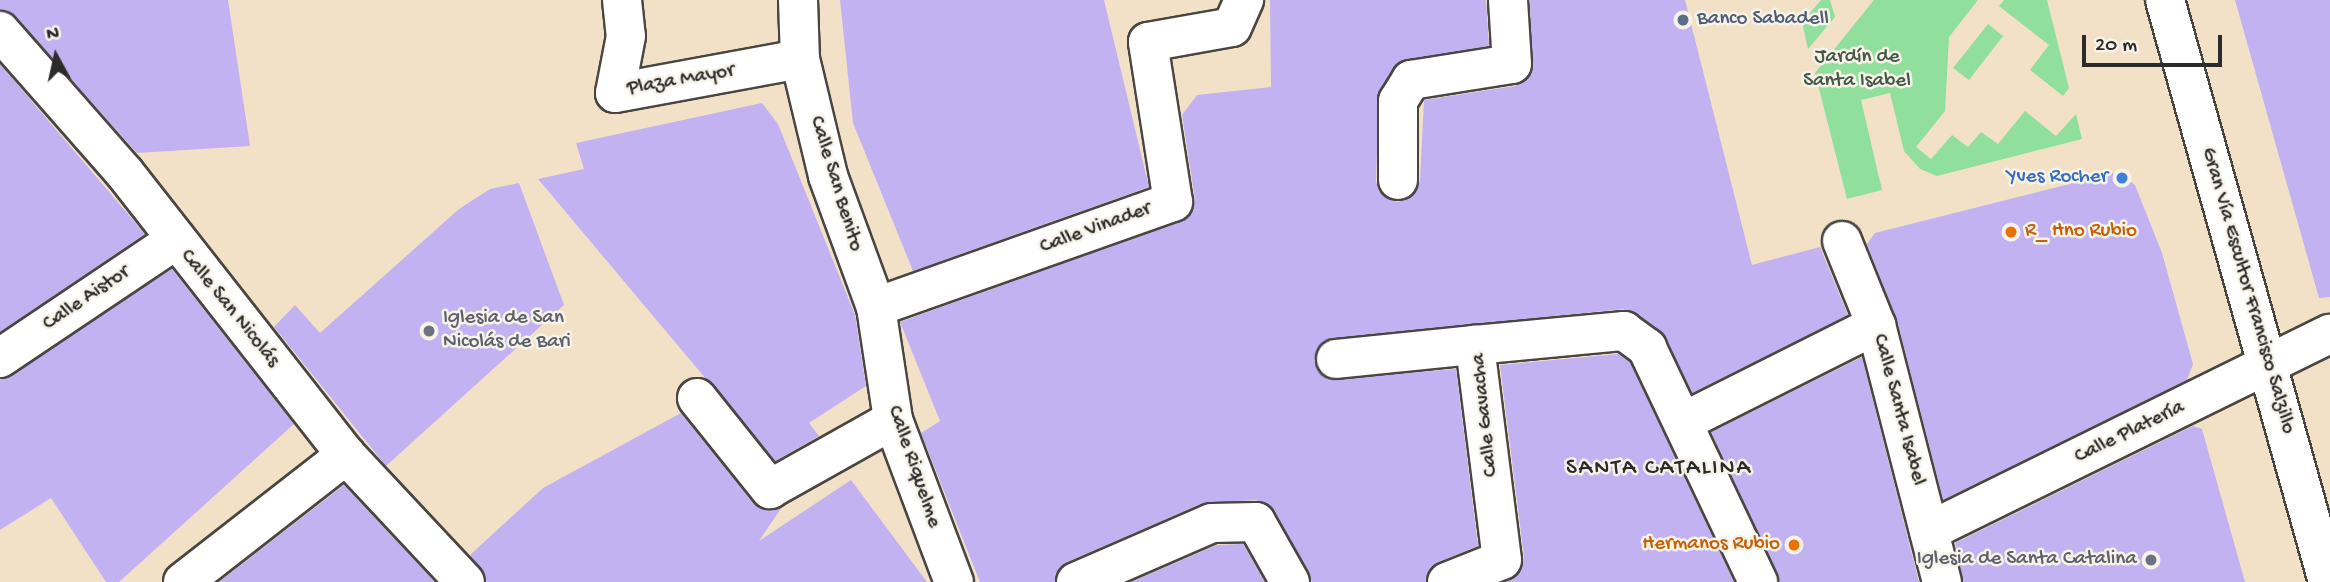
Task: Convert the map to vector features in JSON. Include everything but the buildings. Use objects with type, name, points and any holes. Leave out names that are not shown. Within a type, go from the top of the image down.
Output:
[{"type":"street","name":"Plaza Mayor","points":[[622,0],[626,36],[615,93],[800,60]]},
{"type":"street","name":"Calle San Benito","points":[[798,0],[800,60],[828,176],[876,307]]},
{"type":"street","name":"Calle Vinader","points":[[876,307],[1173,202],[1148,42],[1233,27],[1244,0]]},
{"type":"street","points":[[1398,180],[1398,101],[1411,80],[1512,64],[1508,0]]},
{"type":"street","name":"Gran Vía Escultor Francisco Salzillo","points":[[2165,0],[2328,582]]},
{"type":"street","name":"Calle San Nicolás","points":[[0,31],[124,172],[174,241],[346,455],[465,582]]},
{"type":"street","name":"Calle Aistor","points":[[0,358],[174,241]]},
{"type":"street","name":"Calle Santa Isabel","points":[[1842,241],[1876,325],[1942,582]]},
{"type":"street","name":"Calle Riquelme","points":[[876,307],[893,420],[954,582]]},
{"type":"street","points":[[1758,582],[1683,422],[1876,325]]},
{"type":"street","name":"Calle Gavacha","points":[[1447,582],[1502,560],[1475,345],[1612,331],[1642,338],[1683,422]]},
{"type":"street","name":"Calle Platería","points":[[1929,531],[2330,334]]},
{"type":"street","points":[[1336,359],[1475,345]]},
{"type":"street","points":[[697,398],[770,489],[893,420]]},
{"type":"street","points":[[197,578],[346,455]]},
{"type":"street","points":[[1076,582],[1212,523],[1256,522],[1290,582]]},
{"type":"green space","name":"Jardín de Santa Isabel","points":[[1821,0],[1830,0],[1835,17],[1808,49],[1802,22]]},
{"type":"green space","points":[[1874,0],[1978,0],[1949,37],[1945,111],[1916,147],[1931,159],[1952,135],[1968,147],[1981,132],[1998,144],[2025,111],[2056,136],[2076,114],[2082,139],[1937,176],[1920,169],[1904,151],[1890,93],[1861,100],[1882,190],[1847,199],[1815,73]]},
{"type":"green space","points":[[2004,0],[2047,0],[2069,88],[2063,96],[2030,70],[2049,45],[1999,6]]},
{"type":"green space","name":"Jardín de Santa Isabel","points":[[1988,24],[2003,36],[1969,80],[1953,68]]},
{"type":"place","name":"Banco Sabadell","points":[[1683,20]]},
{"type":"place","name":"Yves Rocher","points":[[2122,178]]},
{"type":"place","name":"R_ Hno Rubio","points":[[2011,232]]},
{"type":"place","name":"Iglesia de San Nicolás de Bari","points":[[429,331]]},
{"type":"place","name":"Hermanos Rubio","points":[[1794,545]]},
{"type":"place","name":"Iglesia de Santa Catalina","points":[[2151,560]]},
{"type":"district","name":"SANTA CATALINA","points":[[1659,469]]}]
